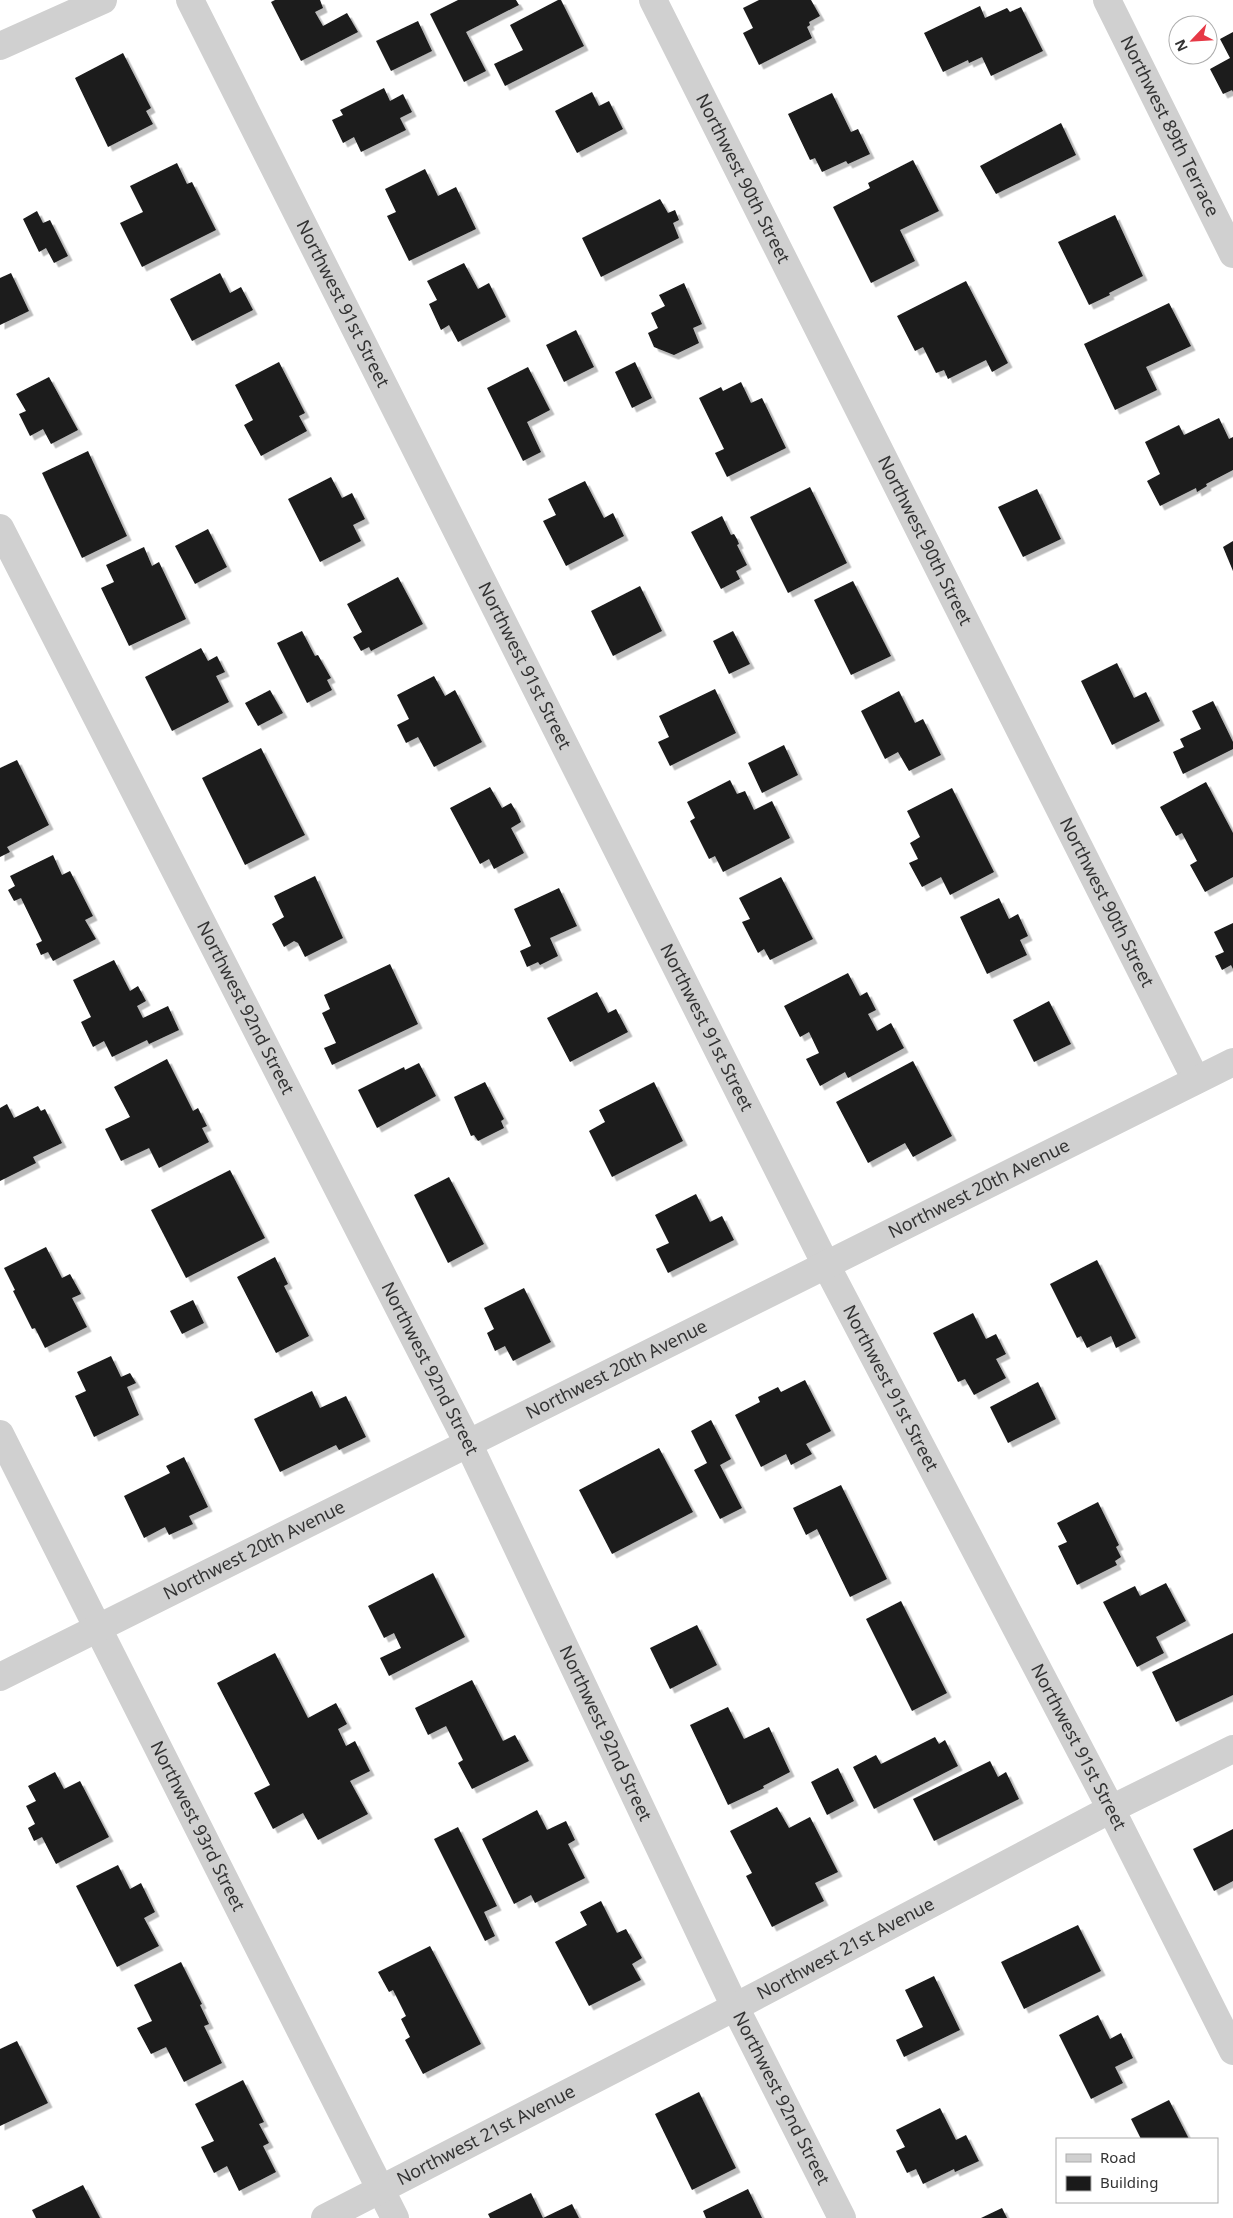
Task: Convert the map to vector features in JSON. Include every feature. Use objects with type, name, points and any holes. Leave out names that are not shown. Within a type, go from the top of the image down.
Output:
[{"type":"street","points":[[0,46],[102,0]]},
{"type":"street","name":"Northwest 91st Street","points":[[190,0],[826,1264],[1111,1808],[1233,2051]]},
{"type":"street","name":"Northwest 90th Street","points":[[653,0],[1196,1080]]},
{"type":"street","name":"Northwest 89th Terrace","points":[[1107,0],[1233,254]]},
{"type":"street","name":"Northwest 92nd Street","points":[[0,528],[468,1444],[735,2007],[842,2218]]},
{"type":"street","name":"Northwest 20th Avenue","points":[[0,1677],[1233,1062]]},
{"type":"street","name":"Northwest 93rd Street","points":[[0,1434],[395,2218]]},
{"type":"street","name":"Northwest 21st Avenue","points":[[325,2218],[735,2007],[1111,1808],[1233,1749]]},
{"type":"building","points":[[275,0],[320,0],[323,8],[315,12],[323,26],[347,13],[358,32],[301,61],[271,2]]},
{"type":"building","points":[[458,0],[516,0],[519,5],[466,32],[486,71],[464,82],[430,14]]},
{"type":"building","points":[[561,0],[584,46],[505,86],[494,64],[523,50],[510,25]]},
{"type":"building","points":[[759,0],[811,0],[820,16],[809,22],[810,25],[807,27],[812,38],[759,65],[743,33],[753,28],[743,8]]},
{"type":"building","points":[[980,6],[985,18],[1007,8],[1010,12],[1021,7],[1043,51],[991,76],[982,57],[969,63],[968,60],[943,72],[924,33]]},
{"type":"building","points":[[418,21],[432,51],[391,71],[376,41]]},
{"type":"building","points":[[1233,32],[1233,92],[1232,90],[1223,94],[1210,69],[1230,58],[1220,39]]},
{"type":"building","points":[[123,53],[151,108],[146,111],[153,124],[108,147],[75,78]]},
{"type":"building","points":[[384,88],[390,101],[403,94],[412,112],[400,118],[406,130],[361,152],[354,137],[343,143],[332,120],[343,115],[340,110]]},
{"type":"building","points":[[592,92],[599,106],[609,101],[623,129],[577,153],[555,111]]},
{"type":"building","points":[[832,93],[851,132],[858,129],[870,154],[848,164],[846,161],[822,172],[815,158],[810,160],[788,114]]},
{"type":"building","points":[[1061,123],[1076,155],[996,194],[980,166]]},
{"type":"building","points":[[913,160],[939,211],[900,230],[915,261],[871,283],[833,207],[870,188],[868,183]]},
{"type":"building","points":[[177,163],[187,184],[192,182],[216,230],[142,267],[120,223],[143,212],[130,186]]},
{"type":"building","points":[[425,169],[438,196],[456,187],[476,229],[409,261],[387,216],[396,212],[385,189]]},
{"type":"building","points":[[660,199],[668,213],[675,210],[679,220],[673,223],[679,238],[601,277],[582,238]]},
{"type":"building","points":[[37,211],[43,223],[50,220],[68,256],[54,263],[46,248],[39,252],[23,219]]},
{"type":"building","points":[[1115,215],[1143,276],[1089,305],[1058,242]]},
{"type":"building","points":[[464,263],[478,289],[489,283],[506,317],[458,342],[449,325],[441,330],[429,304],[437,300],[427,281]]},
{"type":"building","points":[[11,273],[29,311],[0,325],[0,278]]},
{"type":"building","points":[[220,273],[230,293],[241,287],[253,310],[192,341],[170,299]]},
{"type":"building","points":[[966,281],[1008,363],[992,372],[986,360],[948,379],[944,370],[936,373],[923,347],[915,351],[897,316]]},
{"type":"building","points":[[684,283],[702,324],[693,328],[699,343],[674,355],[654,347],[648,333],[658,328],[651,313],[665,306],[659,295]]},
{"type":"building","points":[[1169,303],[1191,346],[1146,367],[1157,390],[1115,410],[1084,344]]},
{"type":"building","points":[[576,330],[594,367],[564,382],[546,345]]},
{"type":"building","points":[[279,362],[305,413],[299,416],[307,431],[261,456],[244,425],[253,420],[235,385]]},
{"type":"building","points":[[635,362],[652,398],[632,408],[615,372]]},
{"type":"building","points":[[528,367],[550,410],[527,422],[541,452],[523,461],[487,388]]},
{"type":"building","points":[[49,377],[78,430],[51,444],[43,429],[30,436],[19,414],[26,411],[16,394]]},
{"type":"building","points":[[741,382],[751,403],[762,398],[786,448],[727,477],[715,453],[724,449],[699,398],[721,387],[723,391]]},
{"type":"building","points":[[1219,418],[1229,439],[1233,437],[1233,470],[1206,484],[1207,486],[1197,492],[1196,488],[1160,506],[1147,481],[1160,474],[1145,442],[1179,425],[1184,435]]},
{"type":"building","points":[[88,451],[127,536],[82,558],[42,473]]},
{"type":"building","points":[[331,477],[342,498],[352,493],[365,519],[353,525],[361,541],[320,562],[288,499]]},
{"type":"building","points":[[585,481],[604,518],[613,513],[624,536],[566,566],[543,521],[556,515],[548,499]]},
{"type":"building","points":[[810,487],[847,563],[788,593],[750,517]]},
{"type":"building","points":[[1037,489],[1061,539],[1023,557],[998,507]]},
{"type":"building","points":[[722,516],[731,535],[734,534],[737,539],[739,544],[737,545],[747,565],[736,571],[740,579],[721,589],[691,532]]},
{"type":"building","points":[[208,529],[227,567],[195,584],[175,546]]},
{"type":"building","points":[[1233,541],[1233,571],[1223,547]]},
{"type":"building","points":[[144,547],[152,566],[159,562],[186,619],[129,646],[101,588],[114,582],[106,565]]},
{"type":"building","points":[[398,577],[423,624],[371,651],[369,647],[361,651],[353,637],[362,632],[347,604]]},
{"type":"building","points":[[853,581],[891,656],[851,675],[814,600]]},
{"type":"building","points":[[640,586],[662,631],[613,656],[591,611]]},
{"type":"building","points":[[302,631],[315,656],[318,655],[331,678],[327,680],[332,690],[307,703],[277,643]]},
{"type":"building","points":[[733,631],[750,664],[729,674],[713,641]]},
{"type":"building","points":[[201,648],[208,661],[217,656],[225,672],[216,676],[229,702],[172,731],[145,677]]},
{"type":"building","points":[[1117,663],[1134,698],[1146,692],[1160,721],[1112,745],[1081,681]]},
{"type":"building","points":[[434,676],[445,696],[455,690],[482,742],[434,767],[418,737],[406,743],[397,725],[409,719],[397,695]]},
{"type":"building","points":[[715,689],[736,733],[670,766],[658,742],[669,737],[659,716]]},
{"type":"building","points":[[270,690],[283,713],[258,726],[245,703]]},
{"type":"building","points":[[899,691],[915,723],[923,719],[941,755],[909,771],[898,752],[885,759],[861,711]]},
{"type":"building","points":[[1213,701],[1233,742],[1233,749],[1183,774],[1173,752],[1184,747],[1180,739],[1201,729],[1192,711]]},
{"type":"building","points":[[784,745],[798,775],[762,793],[748,763]]},
{"type":"building","points":[[261,748],[305,835],[245,865],[202,778]]},
{"type":"building","points":[[17,760],[49,825],[7,847],[10,852],[0,857],[0,768]]},
{"type":"building","points":[[730,780],[737,794],[745,791],[754,810],[772,801],[790,838],[723,872],[715,856],[709,859],[690,821],[695,818],[687,802]]},
{"type":"building","points":[[1206,782],[1233,833],[1233,877],[1205,892],[1190,865],[1197,861],[1182,833],[1176,836],[1160,807]]},
{"type":"building","points":[[490,787],[502,808],[511,803],[517,813],[521,822],[511,828],[524,853],[494,869],[489,859],[480,864],[450,808]]},
{"type":"building","points":[[952,788],[994,872],[950,895],[941,877],[922,887],[909,863],[918,859],[910,843],[920,837],[907,811]]},
{"type":"building","points":[[53,855],[62,875],[70,871],[93,916],[85,920],[96,939],[53,961],[48,952],[41,955],[36,944],[42,941],[21,898],[14,901],[8,890],[15,886],[10,876]]},
{"type":"building","points":[[315,876],[343,938],[305,957],[298,943],[294,941],[284,947],[272,924],[284,917],[274,896]]},
{"type":"building","points":[[781,877],[813,939],[770,960],[764,949],[758,953],[742,922],[750,919],[739,898]]},
{"type":"building","points":[[559,888],[577,926],[550,938],[558,956],[540,965],[538,962],[527,967],[520,951],[531,946],[514,909]]},
{"type":"building","points":[[999,898],[1009,919],[1018,914],[1028,936],[1020,940],[1027,955],[987,974],[960,917]]},
{"type":"building","points":[[1233,923],[1233,969],[1231,965],[1222,970],[1215,956],[1224,952],[1214,932]]},
{"type":"building","points":[[114,960],[130,991],[138,986],[146,1001],[137,1006],[143,1018],[168,1006],[179,1030],[149,1044],[147,1040],[112,1057],[104,1041],[93,1047],[81,1022],[91,1017],[73,980]]},
{"type":"building","points":[[390,964],[418,1024],[332,1065],[324,1048],[336,1043],[322,1013],[330,1009],[324,995]]},
{"type":"building","points":[[848,973],[860,996],[867,992],[876,1010],[868,1014],[877,1031],[891,1023],[904,1048],[848,1078],[845,1072],[820,1086],[806,1059],[819,1053],[809,1032],[800,1037],[784,1006]]},
{"type":"building","points":[[597,992],[608,1013],[616,1009],[628,1032],[570,1062],[547,1018]]},
{"type":"building","points":[[1049,1001],[1071,1044],[1034,1062],[1013,1020]]},
{"type":"building","points":[[167,1059],[193,1111],[198,1108],[207,1126],[202,1128],[209,1142],[159,1168],[149,1148],[121,1161],[105,1129],[130,1117],[114,1087]]},
{"type":"building","points":[[913,1061],[952,1136],[913,1157],[905,1143],[868,1163],[836,1102]]},
{"type":"building","points":[[419,1063],[436,1096],[377,1128],[358,1090],[404,1067],[405,1070]]},
{"type":"building","points":[[485,1082],[504,1119],[501,1121],[504,1128],[478,1141],[474,1135],[471,1136],[454,1097]]},
{"type":"building","points":[[654,1082],[683,1141],[612,1177],[589,1131],[605,1122],[599,1110]]},
{"type":"building","points":[[7,1104],[14,1118],[38,1106],[41,1111],[45,1109],[62,1143],[33,1157],[36,1163],[0,1181],[0,1108]]},
{"type":"building","points":[[230,1170],[265,1238],[186,1278],[151,1210]]},
{"type":"building","points":[[449,1177],[484,1244],[448,1263],[414,1195]]},
{"type":"building","points":[[696,1194],[710,1222],[722,1216],[734,1240],[668,1273],[656,1249],[669,1243],[655,1215]]},
{"type":"building","points":[[46,1247],[62,1278],[70,1274],[81,1294],[72,1298],[87,1327],[45,1348],[35,1328],[32,1329],[4,1268]]},
{"type":"building","points":[[275,1257],[288,1284],[284,1286],[309,1336],[276,1353],[237,1277]]},
{"type":"building","points":[[1097,1260],[1136,1338],[1116,1348],[1111,1336],[1087,1348],[1081,1336],[1077,1338],[1050,1284]]},
{"type":"building","points":[[524,1288],[551,1342],[513,1361],[505,1346],[495,1351],[487,1333],[494,1329],[484,1308]]},
{"type":"building","points":[[193,1300],[204,1323],[182,1334],[170,1311]]},
{"type":"building","points":[[973,1313],[986,1339],[996,1334],[1006,1354],[996,1359],[1006,1378],[974,1395],[965,1379],[958,1382],[933,1333]]},
{"type":"building","points":[[111,1356],[121,1377],[130,1373],[136,1383],[127,1387],[139,1415],[94,1437],[75,1396],[86,1391],[77,1372]]},
{"type":"building","points":[[805,1380],[831,1431],[806,1444],[812,1454],[791,1465],[786,1454],[761,1467],[735,1415],[760,1402],[758,1397],[778,1387],[781,1392]]},
{"type":"building","points":[[1038,1382],[1056,1419],[1008,1443],[990,1407]]},
{"type":"building","points":[[312,1391],[320,1408],[346,1396],[366,1437],[339,1450],[336,1445],[280,1472],[254,1419]]},
{"type":"building","points":[[711,1420],[731,1459],[720,1465],[742,1508],[720,1519],[694,1470],[707,1463],[691,1431]]},
{"type":"building","points":[[659,1448],[693,1512],[612,1554],[579,1490]]},
{"type":"building","points":[[184,1457],[208,1507],[189,1516],[193,1524],[169,1535],[165,1527],[144,1538],[124,1496],[170,1473],[166,1466]]},
{"type":"building","points":[[841,1485],[887,1579],[850,1597],[817,1529],[806,1535],[793,1508]]},
{"type":"building","points":[[1098,1502],[1119,1545],[1116,1547],[1121,1557],[1115,1561],[1117,1565],[1077,1585],[1058,1546],[1067,1542],[1057,1523]]},
{"type":"building","points":[[433,1573],[465,1637],[389,1676],[380,1658],[401,1648],[394,1633],[384,1638],[368,1606]]},
{"type":"building","points":[[1166,1583],[1186,1621],[1156,1637],[1164,1653],[1137,1667],[1103,1602],[1135,1586],[1140,1596]]},
{"type":"building","points":[[901,1601],[947,1693],[912,1711],[866,1619]]},
{"type":"building","points":[[697,1625],[717,1665],[670,1689],[650,1648]]},
{"type":"building","points":[[1233,1633],[1233,1695],[1176,1722],[1152,1672]]},
{"type":"building","points":[[275,1653],[308,1718],[336,1703],[347,1724],[338,1729],[346,1746],[355,1741],[370,1771],[350,1781],[368,1814],[318,1840],[303,1813],[273,1829],[254,1793],[270,1785],[217,1683]]},
{"type":"building","points":[[472,1680],[503,1741],[515,1735],[529,1761],[472,1789],[458,1763],[463,1760],[446,1726],[428,1735],[415,1708]]},
{"type":"building","points":[[728,1707],[744,1739],[769,1727],[790,1772],[763,1786],[764,1788],[728,1805],[690,1725]]},
{"type":"building","points":[[935,1737],[939,1744],[945,1740],[958,1766],[874,1809],[853,1767],[876,1755],[881,1764]]},
{"type":"building","points":[[990,1761],[998,1777],[1006,1772],[1019,1799],[934,1841],[913,1799]]},
{"type":"building","points":[[838,1768],[854,1801],[827,1815],[811,1782]]},
{"type":"building","points":[[55,1772],[64,1789],[80,1781],[109,1837],[56,1864],[42,1837],[34,1841],[28,1828],[35,1824],[26,1806],[36,1801],[28,1786]]},
{"type":"building","points":[[777,1807],[789,1828],[810,1817],[838,1872],[815,1883],[824,1901],[772,1927],[746,1876],[752,1873],[730,1831]]},
{"type":"building","points":[[537,1810],[547,1830],[566,1821],[575,1840],[568,1844],[585,1878],[535,1903],[531,1895],[514,1904],[482,1839]]},
{"type":"building","points":[[458,1827],[497,1906],[484,1912],[495,1936],[485,1941],[434,1839]]},
{"type":"building","points":[[1233,1829],[1233,1881],[1214,1891],[1193,1849]]},
{"type":"building","points":[[118,1865],[130,1889],[141,1883],[155,1912],[144,1918],[159,1946],[117,1967],[76,1886]]},
{"type":"building","points":[[601,1901],[617,1933],[626,1929],[642,1958],[632,1964],[641,1980],[589,2006],[555,1942],[587,1925],[580,1912]]},
{"type":"building","points":[[1078,1925],[1101,1971],[1024,2009],[1001,1962]]},
{"type":"building","points":[[430,1946],[481,2044],[423,2074],[405,2040],[410,2037],[401,2019],[406,2016],[393,1990],[389,1992],[378,1972]]},
{"type":"building","points":[[181,1962],[202,2004],[200,2005],[209,2024],[204,2026],[222,2063],[184,2082],[166,2047],[151,2054],[137,2028],[152,2021],[134,1985]]},
{"type":"building","points":[[934,1976],[960,2030],[904,2057],[896,2040],[923,2027],[905,1990]]},
{"type":"building","points":[[1098,2015],[1110,2039],[1121,2033],[1133,2058],[1115,2067],[1123,2083],[1091,2099],[1059,2035]]},
{"type":"building","points":[[17,2041],[48,2103],[0,2126],[0,2049]]},
{"type":"building","points":[[243,2080],[264,2122],[259,2124],[269,2143],[263,2146],[276,2172],[239,2191],[227,2166],[214,2173],[201,2147],[214,2141],[195,2104]]},
{"type":"building","points":[[699,2092],[736,2168],[692,2190],[655,2114]]},
{"type":"building","points":[[1169,2100],[1188,2138],[1140,2138],[1131,2119]]},
{"type":"building","points":[[940,2108],[956,2140],[966,2135],[979,2161],[955,2172],[954,2169],[923,2184],[916,2169],[907,2173],[896,2151],[905,2147],[896,2130]]},
{"type":"building","points":[[83,2185],[100,2218],[36,2218],[32,2210]]},
{"type":"building","points":[[748,2189],[762,2218],[706,2218],[703,2211]]},
{"type":"building","points":[[531,2193],[543,2218],[490,2218],[488,2214]]},
{"type":"building","points":[[572,2204],[579,2218],[543,2218]]},
{"type":"building","points":[[1002,2208],[1007,2218],[981,2218]]}]
